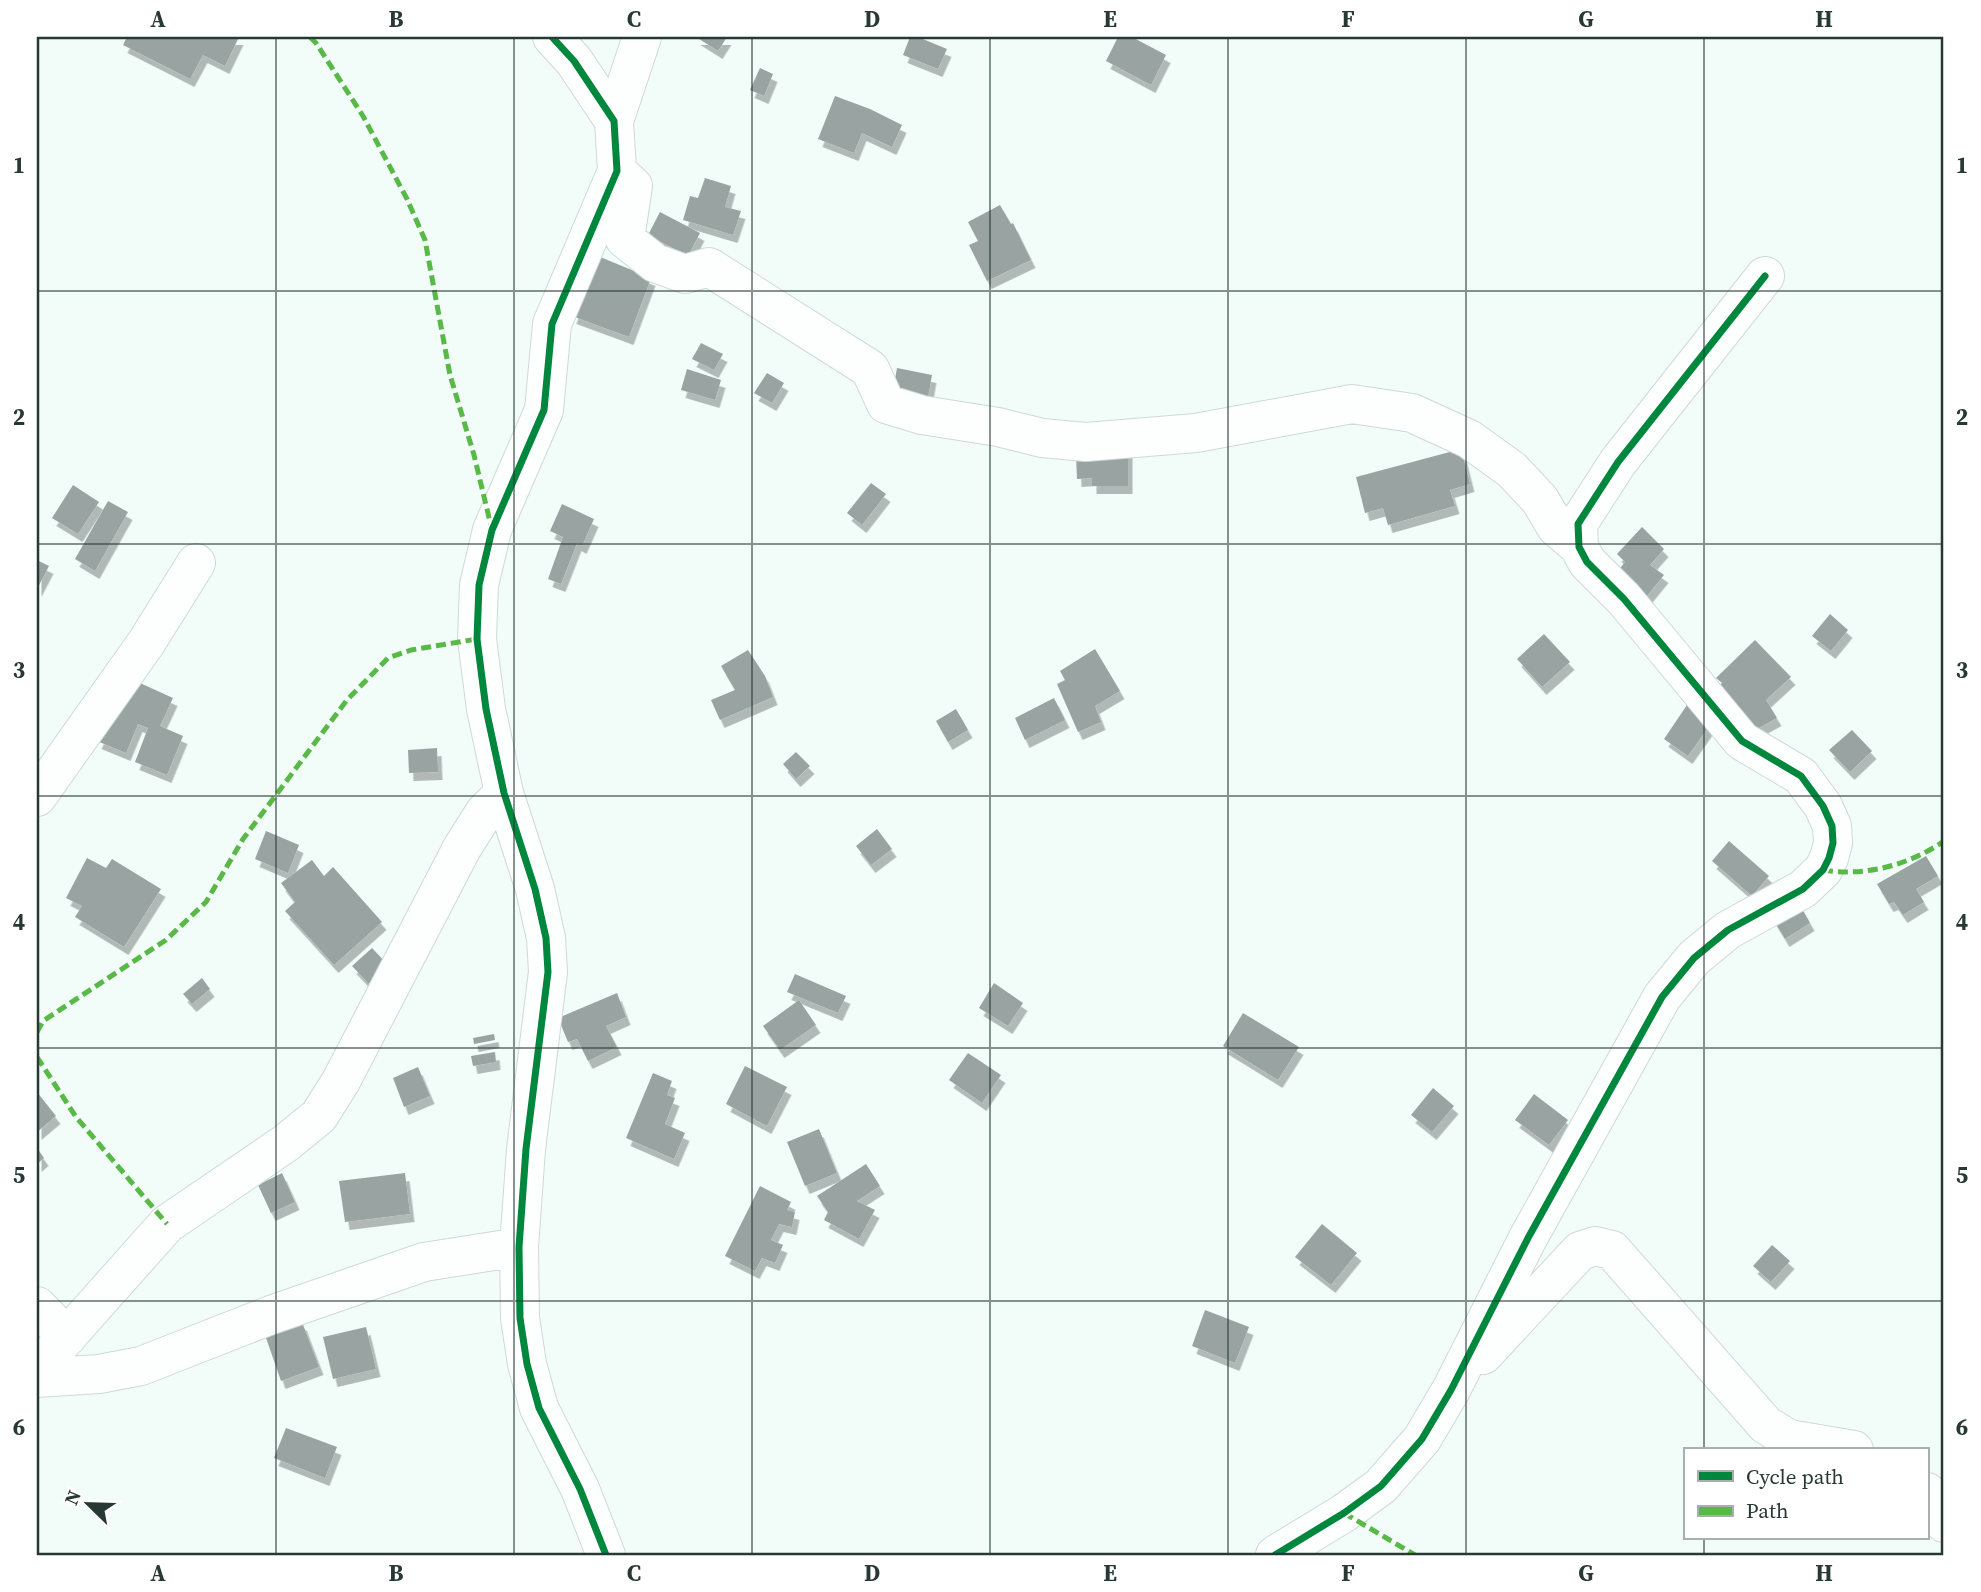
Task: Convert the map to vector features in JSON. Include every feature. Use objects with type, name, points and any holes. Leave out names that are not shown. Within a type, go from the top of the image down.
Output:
[{"type":"street","points":[[552,37],[574,61],[614,121]]},
{"type":"street","points":[[607,1555],[580,1489],[539,1408],[527,1364],[520,1318],[519,1247],[526,1149],[548,972],[546,938],[535,889],[504,793],[486,709],[477,639],[479,584],[492,530],[544,410],[552,324],[617,171],[614,121],[642,37]]},
{"type":"street","points":[[617,171],[633,186],[625,239],[655,263],[685,274],[709,267],[870,369],[887,404],[922,415],[998,427],[1042,438],[1086,442],[1196,433],[1352,404],[1412,413],[1469,439],[1512,470],[1540,500],[1556,527],[1579,547],[1587,562],[1624,599],[1742,741],[1801,776],[1823,806],[1832,825],[1833,843],[1823,870],[1803,889],[1728,930],[1694,958],[1662,997],[1528,1238],[1451,1390],[1422,1439],[1381,1486],[1344,1513],[1275,1555]]},
{"type":"street","points":[[1579,547],[1578,524],[1618,462],[1765,276]]},
{"type":"street","points":[[37,797],[146,643],[196,563]]},
{"type":"street","points":[[37,1370],[167,1224],[286,1143],[319,1116],[341,1081],[462,848],[484,813],[504,793]]},
{"type":"street","points":[[1451,1390],[1580,1251],[1595,1246],[1612,1250],[1766,1425],[1789,1439],[1842,1448]]},
{"type":"street","points":[[37,1378],[99,1374],[141,1366],[271,1315],[424,1262],[519,1247]]},
{"type":"street","points":[[37,1306],[67,1337]]},
{"type":"street","points":[[1928,1494],[1944,1523]]},
{"type":"building","points":[[127,37],[239,37],[225,66],[203,55],[190,79],[123,45]]},
{"type":"building","points":[[696,37],[727,37],[718,51]]},
{"type":"building","points":[[910,37],[918,37],[947,49],[938,69],[903,55]]},
{"type":"building","points":[[1118,37],[1132,37],[1166,55],[1151,85],[1106,61]]},
{"type":"building","points":[[760,68],[773,74],[764,96],[750,90]]},
{"type":"building","points":[[835,96],[902,125],[892,147],[862,133],[854,153],[818,139]]},
{"type":"building","points":[[705,178],[731,186],[725,207],[741,211],[733,235],[683,220],[690,196],[698,198]]},
{"type":"building","points":[[1000,205],[1011,224],[1013,223],[1031,260],[987,281],[969,245],[978,241],[968,222]]},
{"type":"building","points":[[660,212],[700,233],[688,256],[648,235]]},
{"type":"building","points":[[593,254],[651,278],[629,337],[572,316]]},
{"type":"building","points":[[701,343],[723,354],[714,370],[692,359]]},
{"type":"building","points":[[897,368],[932,375],[927,403],[892,397]]},
{"type":"building","points":[[687,369],[721,380],[715,400],[681,390]]},
{"type":"building","points":[[767,373],[784,383],[772,403],[754,393]]},
{"type":"building","points":[[1128,446],[1128,486],[1092,486],[1092,478],[1077,479],[1076,454]]},
{"type":"building","points":[[1461,449],[1470,484],[1450,490],[1455,506],[1388,525],[1383,508],[1365,513],[1356,477]]},
{"type":"building","points":[[871,483],[886,494],[862,525],[847,513]]},
{"type":"building","points":[[73,485],[99,502],[78,534],[52,518]]},
{"type":"building","points":[[108,501],[128,512],[95,571],[75,559]]},
{"type":"building","points":[[562,504],[594,519],[582,546],[577,543],[561,584],[548,579],[563,537],[550,531]]},
{"type":"building","points":[[1642,527],[1664,549],[1650,565],[1664,575],[1647,596],[1617,572],[1625,562],[1617,554]]},
{"type":"building","points":[[37,560],[49,566],[37,589]]},
{"type":"building","points":[[1830,614],[1848,630],[1831,651],[1812,636]]},
{"type":"building","points":[[1544,634],[1570,662],[1542,687],[1517,659]]},
{"type":"building","points":[[1755,640],[1791,677],[1766,700],[1777,718],[1748,734],[1720,685],[1722,683],[1716,678]]},
{"type":"building","points":[[1095,649],[1120,691],[1095,706],[1101,722],[1078,732],[1057,684],[1065,680],[1060,671]]},
{"type":"building","points":[[748,650],[765,676],[773,697],[720,720],[711,700],[735,690],[721,666]]},
{"type":"building","points":[[129,678],[173,698],[160,726],[183,736],[167,775],[135,762],[148,728],[138,724],[126,753],[97,741]]},
{"type":"building","points":[[1054,698],[1065,720],[1025,740],[1015,718]]},
{"type":"building","points":[[1687,705],[1712,722],[1688,756],[1664,739]]},
{"type":"building","points":[[956,709],[968,730],[948,742],[936,721]]},
{"type":"building","points":[[1852,730],[1872,751],[1850,772],[1829,750]]},
{"type":"building","points":[[437,748],[438,772],[409,773],[408,750]]},
{"type":"building","points":[[796,752],[810,766],[796,779],[783,764]]},
{"type":"building","points":[[877,829],[892,849],[871,865],[856,846]]},
{"type":"building","points":[[266,831],[299,845],[288,873],[255,859]]},
{"type":"building","points":[[1729,841],[1769,876],[1752,896],[1712,861]]},
{"type":"building","points":[[1926,856],[1938,876],[1916,889],[1924,902],[1903,915],[1894,902],[1889,904],[1877,884]]},
{"type":"building","points":[[87,858],[106,868],[112,859],[161,889],[124,947],[75,917],[82,906],[66,898]]},
{"type":"building","points":[[312,860],[324,876],[333,867],[382,922],[334,965],[285,911],[295,902],[281,883]]},
{"type":"building","points":[[1797,900],[1810,923],[1785,939],[1771,916]]},
{"type":"building","points":[[372,948],[388,965],[369,984],[352,966]]},
{"type":"building","points":[[795,974],[846,996],[838,1013],[787,992]]},
{"type":"building","points":[[202,978],[210,989],[192,1004],[183,994]]},
{"type":"building","points":[[994,983],[1023,1003],[1008,1026],[979,1008]]},
{"type":"building","points":[[617,993],[626,1017],[606,1026],[617,1047],[588,1061],[577,1039],[568,1042],[558,1018]]},
{"type":"building","points":[[799,1000],[816,1025],[780,1050],[763,1026]]},
{"type":"building","points":[[1243,1013],[1299,1047],[1278,1080],[1223,1046]]},
{"type":"building","points":[[494,1034],[495,1040],[474,1044],[473,1038]]},
{"type":"building","points":[[495,1052],[496,1062],[473,1066],[471,1056]]},
{"type":"building","points":[[968,1053],[1001,1075],[982,1103],[949,1080]]},
{"type":"building","points":[[745,1066],[787,1087],[767,1126],[726,1104]]},
{"type":"building","points":[[418,1067],[430,1096],[404,1107],[393,1078]]},
{"type":"building","points":[[653,1073],[672,1081],[667,1095],[675,1098],[665,1124],[685,1133],[674,1159],[626,1138]]},
{"type":"building","points":[[1433,1088],[1454,1106],[1432,1132],[1411,1115]]},
{"type":"building","points":[[37,1092],[56,1116],[37,1132]]},
{"type":"building","points":[[1534,1094],[1568,1120],[1549,1145],[1515,1120]]},
{"type":"building","points":[[819,1129],[837,1173],[805,1186],[787,1142]]},
{"type":"building","points":[[37,1148],[44,1158],[37,1164]]},
{"type":"building","points":[[866,1164],[880,1186],[857,1201],[875,1210],[859,1239],[824,1220],[828,1212],[817,1196]]},
{"type":"building","points":[[282,1173],[295,1202],[271,1213],[258,1185]]},
{"type":"building","points":[[405,1173],[410,1214],[345,1222],[339,1181]]},
{"type":"building","points":[[760,1186],[791,1202],[787,1210],[795,1212],[792,1227],[779,1224],[771,1240],[783,1245],[775,1263],[762,1258],[755,1271],[725,1256]]},
{"type":"building","points":[[1322,1224],[1357,1253],[1331,1285],[1295,1257]]},
{"type":"building","points":[[1772,1245],[1790,1261],[1771,1282],[1753,1266]]},
{"type":"building","points":[[1205,1310],[1249,1327],[1235,1363],[1192,1346]]},
{"type":"building","points":[[302,1322],[319,1367],[281,1381],[265,1335]]},
{"type":"building","points":[[366,1327],[376,1369],[333,1379],[323,1337]]},
{"type":"building","points":[[286,1428],[337,1447],[325,1478],[274,1458]]},
{"type":"marked path","points":[[310,37],[363,116],[407,199],[425,240],[450,375],[474,455],[492,530]]},
{"type":"marked path","points":[[37,1032],[43,1021],[166,940],[206,902],[243,839],[347,700],[388,658],[411,650],[477,639]]},
{"type":"marked path","points":[[1823,870],[1854,872],[1886,867],[1917,857],[1944,841]]},
{"type":"marked path","points":[[37,1057],[76,1117],[167,1224]]},
{"type":"marked path","points":[[1344,1513],[1415,1555]]},
{"type":"cycle path","points":[[552,37],[574,61],[614,121],[617,171],[552,324],[544,410],[492,530],[479,585],[477,639],[486,709],[504,793],[535,889],[546,938],[548,972],[526,1149],[519,1247],[520,1318],[527,1364],[539,1408],[580,1489],[606,1555]]},
{"type":"cycle path","points":[[1275,1555],[1344,1513],[1381,1486],[1422,1439],[1451,1390],[1528,1238],[1662,997],[1694,958],[1728,930],[1803,889],[1823,870],[1829,858],[1833,843],[1832,826],[1823,806],[1801,776],[1742,741],[1624,599],[1587,562],[1579,547],[1578,524],[1618,462],[1765,276]]}]
